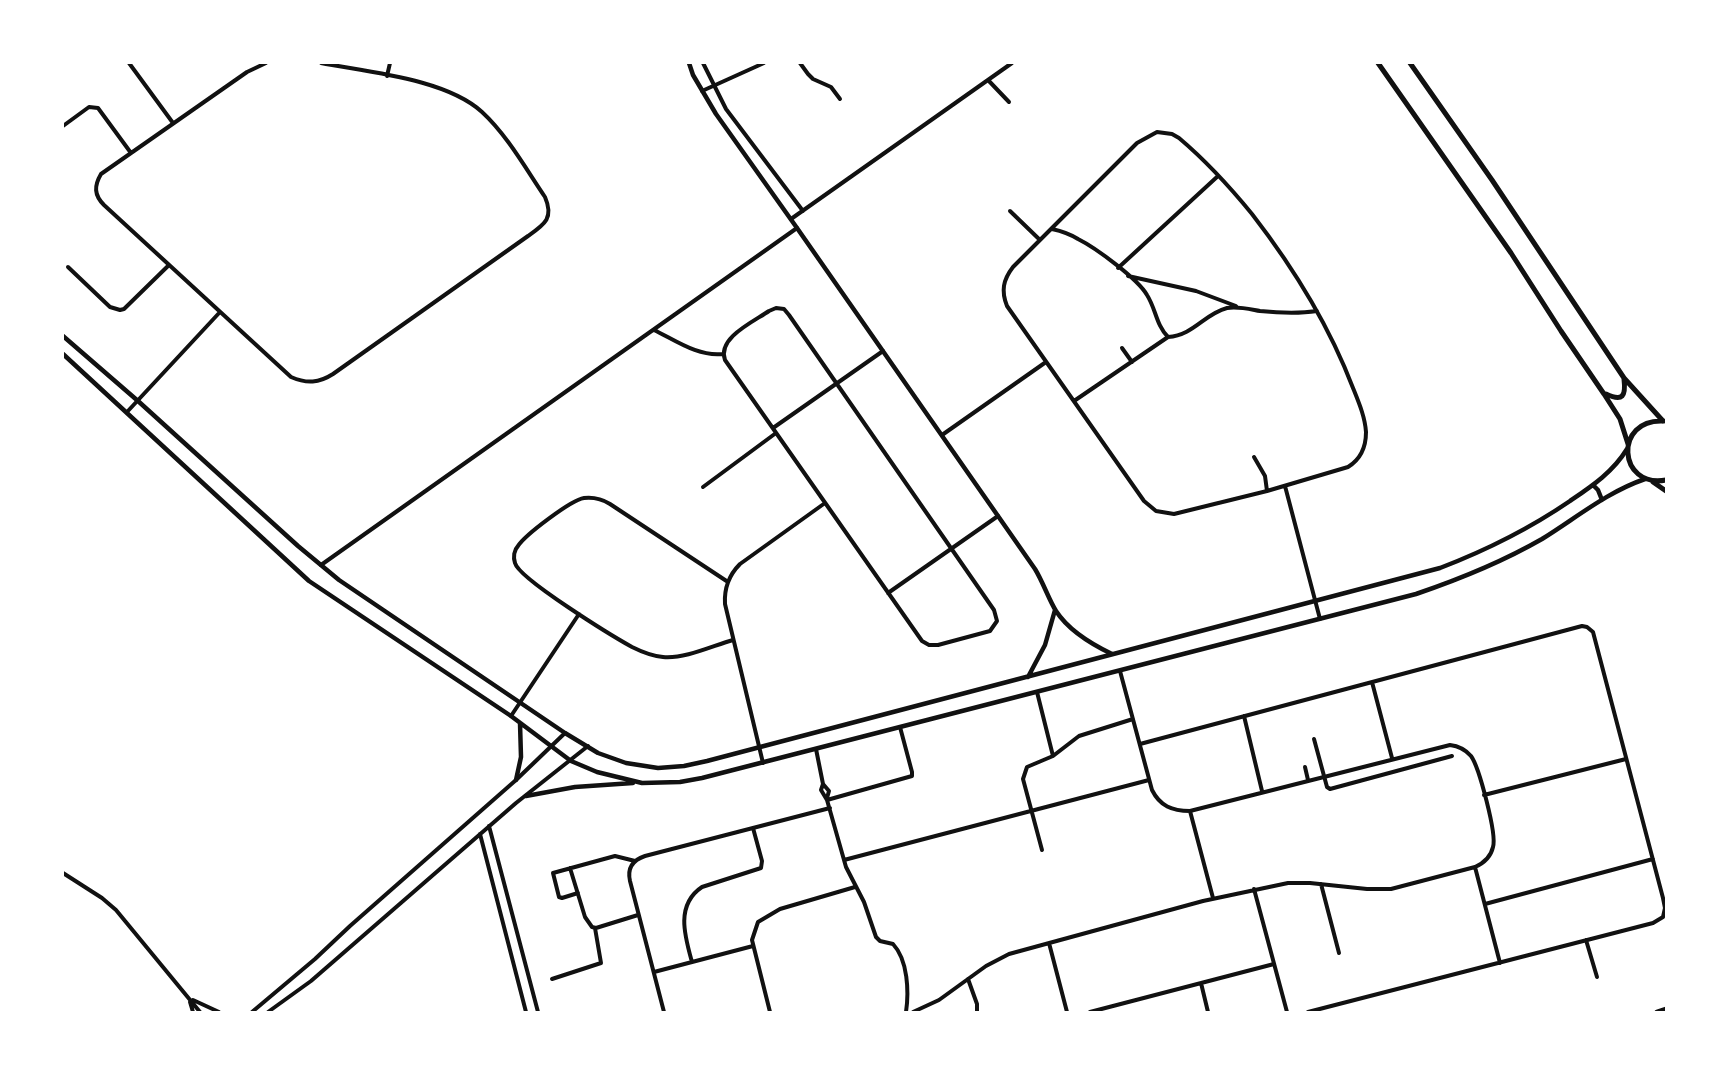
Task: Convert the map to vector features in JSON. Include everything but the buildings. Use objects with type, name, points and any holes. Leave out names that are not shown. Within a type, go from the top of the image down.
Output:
[{"type":"main road","points":[[1378,63],[1511,253],[1620,419],[1628,447],[1629,461],[1635,472],[1666,491]]},
{"type":"main road","points":[[1410,63],[1492,180],[1624,378],[1665,421]]},
{"type":"main road","points":[[1604,394],[1616,398],[1622,396],[1625,391],[1624,378]]},
{"type":"main road","points":[[1628,447],[1637,429],[1645,423],[1653,420],[1665,421]]},
{"type":"main road","points":[[1648,480],[1666,480]]},
{"type":"main road","points":[[1656,1012],[1666,1010]]},
{"type":"street","points":[[129,63],[173,123]]},
{"type":"street","points":[[266,63],[247,72],[101,174],[96,182],[95,190],[98,198],[291,377],[301,382],[313,383],[324,380],[546,222],[549,214],[546,197],[494,123],[480,110],[446,90],[321,63]]},
{"type":"street","points":[[387,76],[390,63]]},
{"type":"street","points":[[689,63],[716,114],[998,516],[1041,579],[1055,610],[1082,637],[1113,654]]},
{"type":"street","points":[[703,63],[726,109],[803,211]]},
{"type":"street","points":[[800,63],[807,74],[831,87],[840,99]]},
{"type":"street","points":[[791,219],[1012,63]]},
{"type":"street","points":[[702,91],[760,64]]},
{"type":"street","points":[[988,80],[1009,102]]},
{"type":"street","points":[[63,126],[89,107],[98,108],[131,153]]},
{"type":"street","points":[[1157,132],[1172,134],[1179,138],[1218,176],[1269,237],[1290,266],[1317,311],[1344,365],[1361,409],[1365,429],[1364,446],[1359,458],[1348,467],[1267,491],[1173,514],[1156,511],[1144,501],[1007,306],[1003,290],[1008,273],[1040,240],[1137,143],[1157,132]]},
{"type":"street","points":[[1118,268],[1218,176]]},
{"type":"street","points":[[1010,211],[1040,240]]},
{"type":"street","points":[[321,565],[798,228]]},
{"type":"street","points":[[1051,229],[1077,238],[1118,268],[1144,291],[1159,325],[1168,337]]},
{"type":"street","points":[[68,267],[110,307],[120,310],[124,309],[169,265]]},
{"type":"street","points":[[1126,275],[1196,291],[1240,307],[1278,312],[1317,311]]},
{"type":"street","points":[[1074,401],[1168,337],[1186,333],[1224,309],[1240,307]]},
{"type":"street","points":[[780,308],[787,312],[837,383],[996,613],[996,625],[990,631],[938,645],[929,645],[922,641],[725,360],[724,347],[731,338],[769,310],[780,308]]},
{"type":"street","points":[[127,412],[220,312]]},
{"type":"street","points":[[654,330],[698,352],[723,354]]},
{"type":"street","points":[[63,336],[339,580],[565,733],[610,758],[658,768],[684,766],[759,747],[1411,576],[1468,557],[1535,524],[1609,473],[1628,447]]},
{"type":"street","points":[[1122,348],[1132,362]]},
{"type":"street","points":[[773,428],[883,351]]},
{"type":"street","points":[[63,354],[309,581],[511,716],[571,761],[597,772],[642,783]]},
{"type":"street","points":[[942,435],[1046,362]]},
{"type":"street","points":[[703,487],[776,433]]},
{"type":"street","points":[[1254,457],[1265,476],[1267,491]]},
{"type":"street","points":[[526,796],[574,787],[680,782],[763,763],[1416,594],[1468,575],[1543,538],[1623,488],[1648,480]]},
{"type":"street","points":[[1593,485],[1600,493],[1602,500]]},
{"type":"street","points":[[1285,486],[1320,619]]},
{"type":"street","points":[[728,582],[597,498],[582,498],[564,507],[521,542],[515,551],[514,558],[519,571],[579,614],[635,648],[662,657],[681,656],[733,640]]},
{"type":"street","points":[[763,763],[725,604],[728,582],[740,564],[825,503]]},
{"type":"street","points":[[888,593],[998,516]]},
{"type":"street","points":[[1028,677],[1045,645],[1055,610]]},
{"type":"street","points":[[511,716],[579,614]]},
{"type":"street","points":[[1140,744],[1582,626],[1591,629],[1662,893],[1665,908],[1660,919],[1308,1012]]},
{"type":"street","points":[[913,1012],[939,1000],[986,966],[1009,954],[1213,898],[1288,883],[1391,889],[1475,867],[1488,858],[1494,843],[1484,795],[1473,760],[1460,747],[1445,745],[1190,810],[1176,810],[1163,804],[1154,793],[1149,780],[1120,671]]},
{"type":"street","points":[[1372,682],[1392,758]]},
{"type":"street","points":[[1037,692],[1053,756]]},
{"type":"street","points":[[1244,716],[1262,791]]},
{"type":"street","points":[[1042,850],[1023,779],[1024,771],[1030,765],[1053,756],[1083,734],[1133,719]]},
{"type":"street","points":[[516,780],[522,745],[520,723]]},
{"type":"street","points":[[827,799],[912,776],[900,728]]},
{"type":"street","points":[[250,1012],[315,959],[516,780],[565,733]]},
{"type":"street","points":[[1314,740],[1328,788],[1332,789],[1452,756]]},
{"type":"street","points":[[268,1012],[325,970],[489,826],[588,746]]},
{"type":"street","points":[[816,749],[823,784],[822,794],[827,799],[844,860],[864,902],[876,937],[880,941],[893,944],[900,957],[906,983],[906,1012]]},
{"type":"street","points":[[1484,795],[1626,759]]},
{"type":"street","points":[[1305,767],[1308,780]]},
{"type":"street","points":[[844,860],[1149,780]]},
{"type":"street","points":[[823,784],[829,791],[827,799]]},
{"type":"street","points":[[664,1012],[629,877],[630,868],[635,861],[645,856],[830,808]]},
{"type":"street","points":[[1190,810],[1213,898]]},
{"type":"street","points":[[489,826],[538,1012]]},
{"type":"street","points":[[692,962],[684,930],[684,918],[689,902],[694,893],[702,887],[761,868],[762,861],[753,828]]},
{"type":"street","points":[[480,834],[526,1012]]},
{"type":"street","points":[[578,893],[560,897],[553,873],[615,856],[635,861]]},
{"type":"street","points":[[1485,904],[1653,859]]},
{"type":"street","points":[[1475,867],[1500,963]]},
{"type":"street","points":[[552,979],[601,963],[595,928],[586,920],[570,868]]},
{"type":"street","points":[[63,873],[102,898],[116,910],[200,1012]]},
{"type":"street","points":[[1321,884],[1339,953]]},
{"type":"street","points":[[770,1012],[753,946],[755,928],[768,915],[786,907],[855,887]]},
{"type":"street","points":[[1254,889],[1287,1012]]},
{"type":"street","points":[[595,928],[638,915]]},
{"type":"street","points":[[504,927],[515,924]]},
{"type":"street","points":[[1586,940],[1597,977]]},
{"type":"street","points":[[1049,943],[1067,1012]]},
{"type":"street","points":[[654,972],[753,946]]},
{"type":"street","points":[[511,953],[522,950]]},
{"type":"street","points":[[1090,1012],[1274,963]]},
{"type":"street","points":[[968,979],[977,1004],[977,1012]]},
{"type":"street","points":[[1200,983],[1208,1012]]},
{"type":"street","points":[[189,998],[193,1012]]},
{"type":"street","points":[[189,998],[219,1012]]}]
